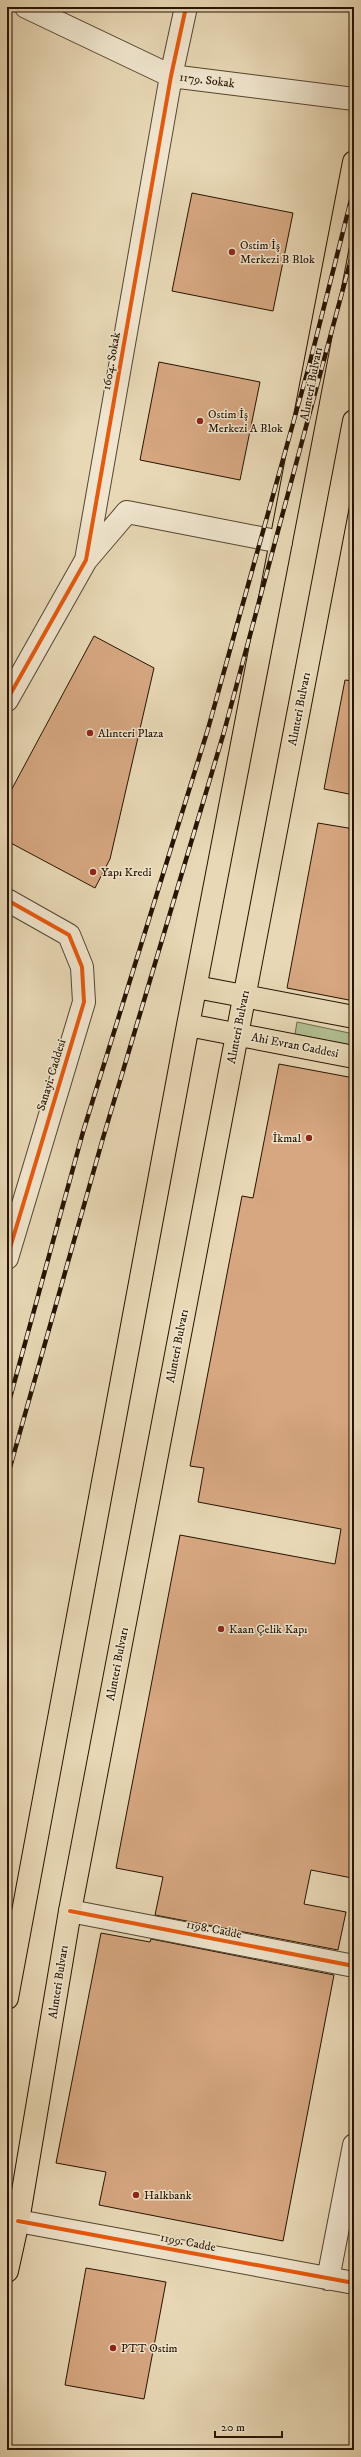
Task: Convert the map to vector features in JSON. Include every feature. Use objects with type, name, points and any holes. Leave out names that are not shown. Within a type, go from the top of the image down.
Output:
[{"type":"main road","name":"Alınteri Bulvarı","points":[[7,1998],[188,1025],[354,162]]},
{"type":"main road","name":"Alınteri Bulvarı","points":[[7,2271],[18,2221],[70,1911],[354,421]]},
{"type":"main road","points":[[196,987],[354,1017]]},
{"type":"main road","name":"Ahi Evran Caddesi","points":[[188,1025],[354,1057]]},
{"type":"street","name":"1179. Sokak","points":[[26,7],[171,76],[354,99]]},
{"type":"street","name":"1604. Sokak","points":[[7,700],[86,560],[171,76],[186,7]]},
{"type":"street","points":[[86,560],[127,512],[281,542]]},
{"type":"street","name":"Sanayi. Caddesi","points":[[7,900],[69,935],[82,967],[84,1002],[13,1220],[7,1258]]},
{"type":"street","name":"1198. Cadde","points":[[70,1911],[354,1966]]},
{"type":"street","points":[[328,2279],[354,2145]]},
{"type":"street","name":"1199. Cadde","points":[[18,2221],[354,2283]]},
{"type":"green space","points":[[297,1022],[354,1034],[354,1046],[295,1034]]},
{"type":"building","name":"Ostim İş Merkezi B Blok","points":[[192,193],[293,213],[273,311],[172,291]]},
{"type":"building","name":"Ostim İş Merkezi A Blok","points":[[159,362],[260,382],[240,480],[140,460]]},
{"type":"building","name":"Alınteri Plaza","points":[[94,636],[154,668],[110,859],[95,888],[7,841],[7,798]]},
{"type":"building","points":[[345,680],[354,681],[354,795],[324,789]]},
{"type":"building","points":[[318,823],[354,829],[354,1001],[287,988]]},
{"type":"building","points":[[279,1064],[354,1078],[354,1869],[352,1878],[311,1870],[304,1904],[346,1912],[338,1950],[155,1915],[163,1877],[116,1868],[180,1535],[335,1564],[341,1529],[198,1502],[204,1468],[190,1466],[242,1196],[253,1198]]},
{"type":"building","points":[[101,1933],[150,1942],[151,1939],[334,1975],[283,2241],[99,2205],[106,2172],[56,2163]]},
{"type":"building","name":"PTT Ostim","points":[[86,2268],[166,2282],[144,2399],[65,2385]]},
{"type":"railway","points":[[7,1409],[83,1132],[208,729],[309,366],[354,188]]},
{"type":"railway","points":[[7,1478],[103,1138],[224,732],[354,248]]},
{"type":"cycle path","points":[[7,700],[86,560],[171,76],[186,7]]},
{"type":"cycle path","points":[[7,900],[69,935],[82,967],[84,1002],[7,1258]]},
{"type":"cycle path","points":[[70,1911],[354,1966]]},
{"type":"cycle path","points":[[18,2221],[354,2283]]},
{"type":"place","name":"Ostim İş Merkezi B Blok","points":[[232,252]]},
{"type":"place","name":"Ostim İş Merkezi A Blok","points":[[200,421]]},
{"type":"place","name":"Alınteri Plaza","points":[[90,733]]},
{"type":"place","name":"Yapı Kredi","points":[[93,872]]},
{"type":"place","name":"İkmal","points":[[309,1138]]},
{"type":"place","name":"Kaan Çelik Kapı","points":[[221,1629]]},
{"type":"place","name":"Halkbank","points":[[136,2195]]},
{"type":"place","name":"PTT Ostim","points":[[113,2348]]}]
